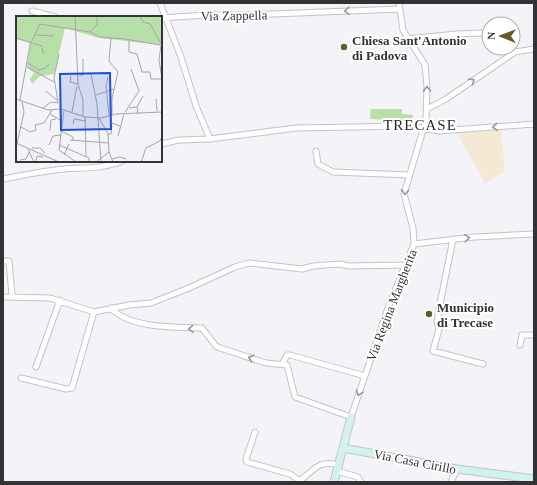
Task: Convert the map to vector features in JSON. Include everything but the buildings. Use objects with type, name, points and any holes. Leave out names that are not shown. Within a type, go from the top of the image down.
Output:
[{"type":"street","points":[[160,3],[163,18],[181,57],[196,106],[210,139]]},
{"type":"street","name":"Via Regina Margherita","points":[[334,482],[351,417],[388,308],[414,244],[413,228],[404,194],[424,128],[427,109],[425,65],[407,39],[403,30],[399,3]]},
{"type":"street","name":"Via Zappella","points":[[163,18],[400,9]]},
{"type":"street","points":[[32,12],[50,16]]},
{"type":"street","points":[[407,39],[481,33]]},
{"type":"street","points":[[521,51],[534,49]]},
{"type":"street","points":[[427,109],[446,100],[508,56]]},
{"type":"street","points":[[162,144],[179,140],[210,139],[296,128],[408,126],[438,131],[534,124]]},
{"type":"street","points":[[316,151],[318,164],[333,172],[409,174]]},
{"type":"street","points":[[3,179],[54,170],[116,164],[120,162]]},
{"type":"street","points":[[414,244],[454,239],[534,234]]},
{"type":"street","points":[[454,239],[439,309],[437,322],[439,329],[433,351],[483,364]]},
{"type":"street","points":[[3,261],[9,261],[12,296]]},
{"type":"street","points":[[3,297],[12,296],[60,300],[94,312],[111,308],[151,303],[249,262],[302,269],[313,266],[340,264],[348,266],[407,264]]},
{"type":"street","points":[[36,367],[60,300]]},
{"type":"street","points":[[111,308],[120,314],[145,323],[178,329],[202,328],[216,346],[220,348],[266,363],[283,363],[288,366],[295,396],[351,417]]},
{"type":"street","points":[[21,378],[66,389],[72,388],[94,312]]},
{"type":"street","points":[[520,345],[522,335],[534,335]]},
{"type":"street","points":[[283,363],[287,356],[290,355],[365,376]]},
{"type":"street","points":[[255,432],[246,459],[247,462],[290,474],[299,481],[320,464],[328,462],[337,468],[358,477],[361,482]]},
{"type":"street","name":"Via Casa Cirillo","points":[[343,448],[457,469],[534,479]]},
{"type":"street","points":[[451,482],[457,469]]},
{"type":"shaded area","points":[[501,130],[505,171],[485,183],[457,133]]},
{"type":"green space","points":[[371,109],[402,109],[402,114],[413,115],[412,121],[370,119]]},
{"type":"place","name":"Chiesa Sant'Antonio di Padova","points":[[344,47]]},
{"type":"place","name":"Municipio di Trecase","points":[[429,314]]},
{"type":"district","name":"TRECASE","points":[[420,125]]}]
